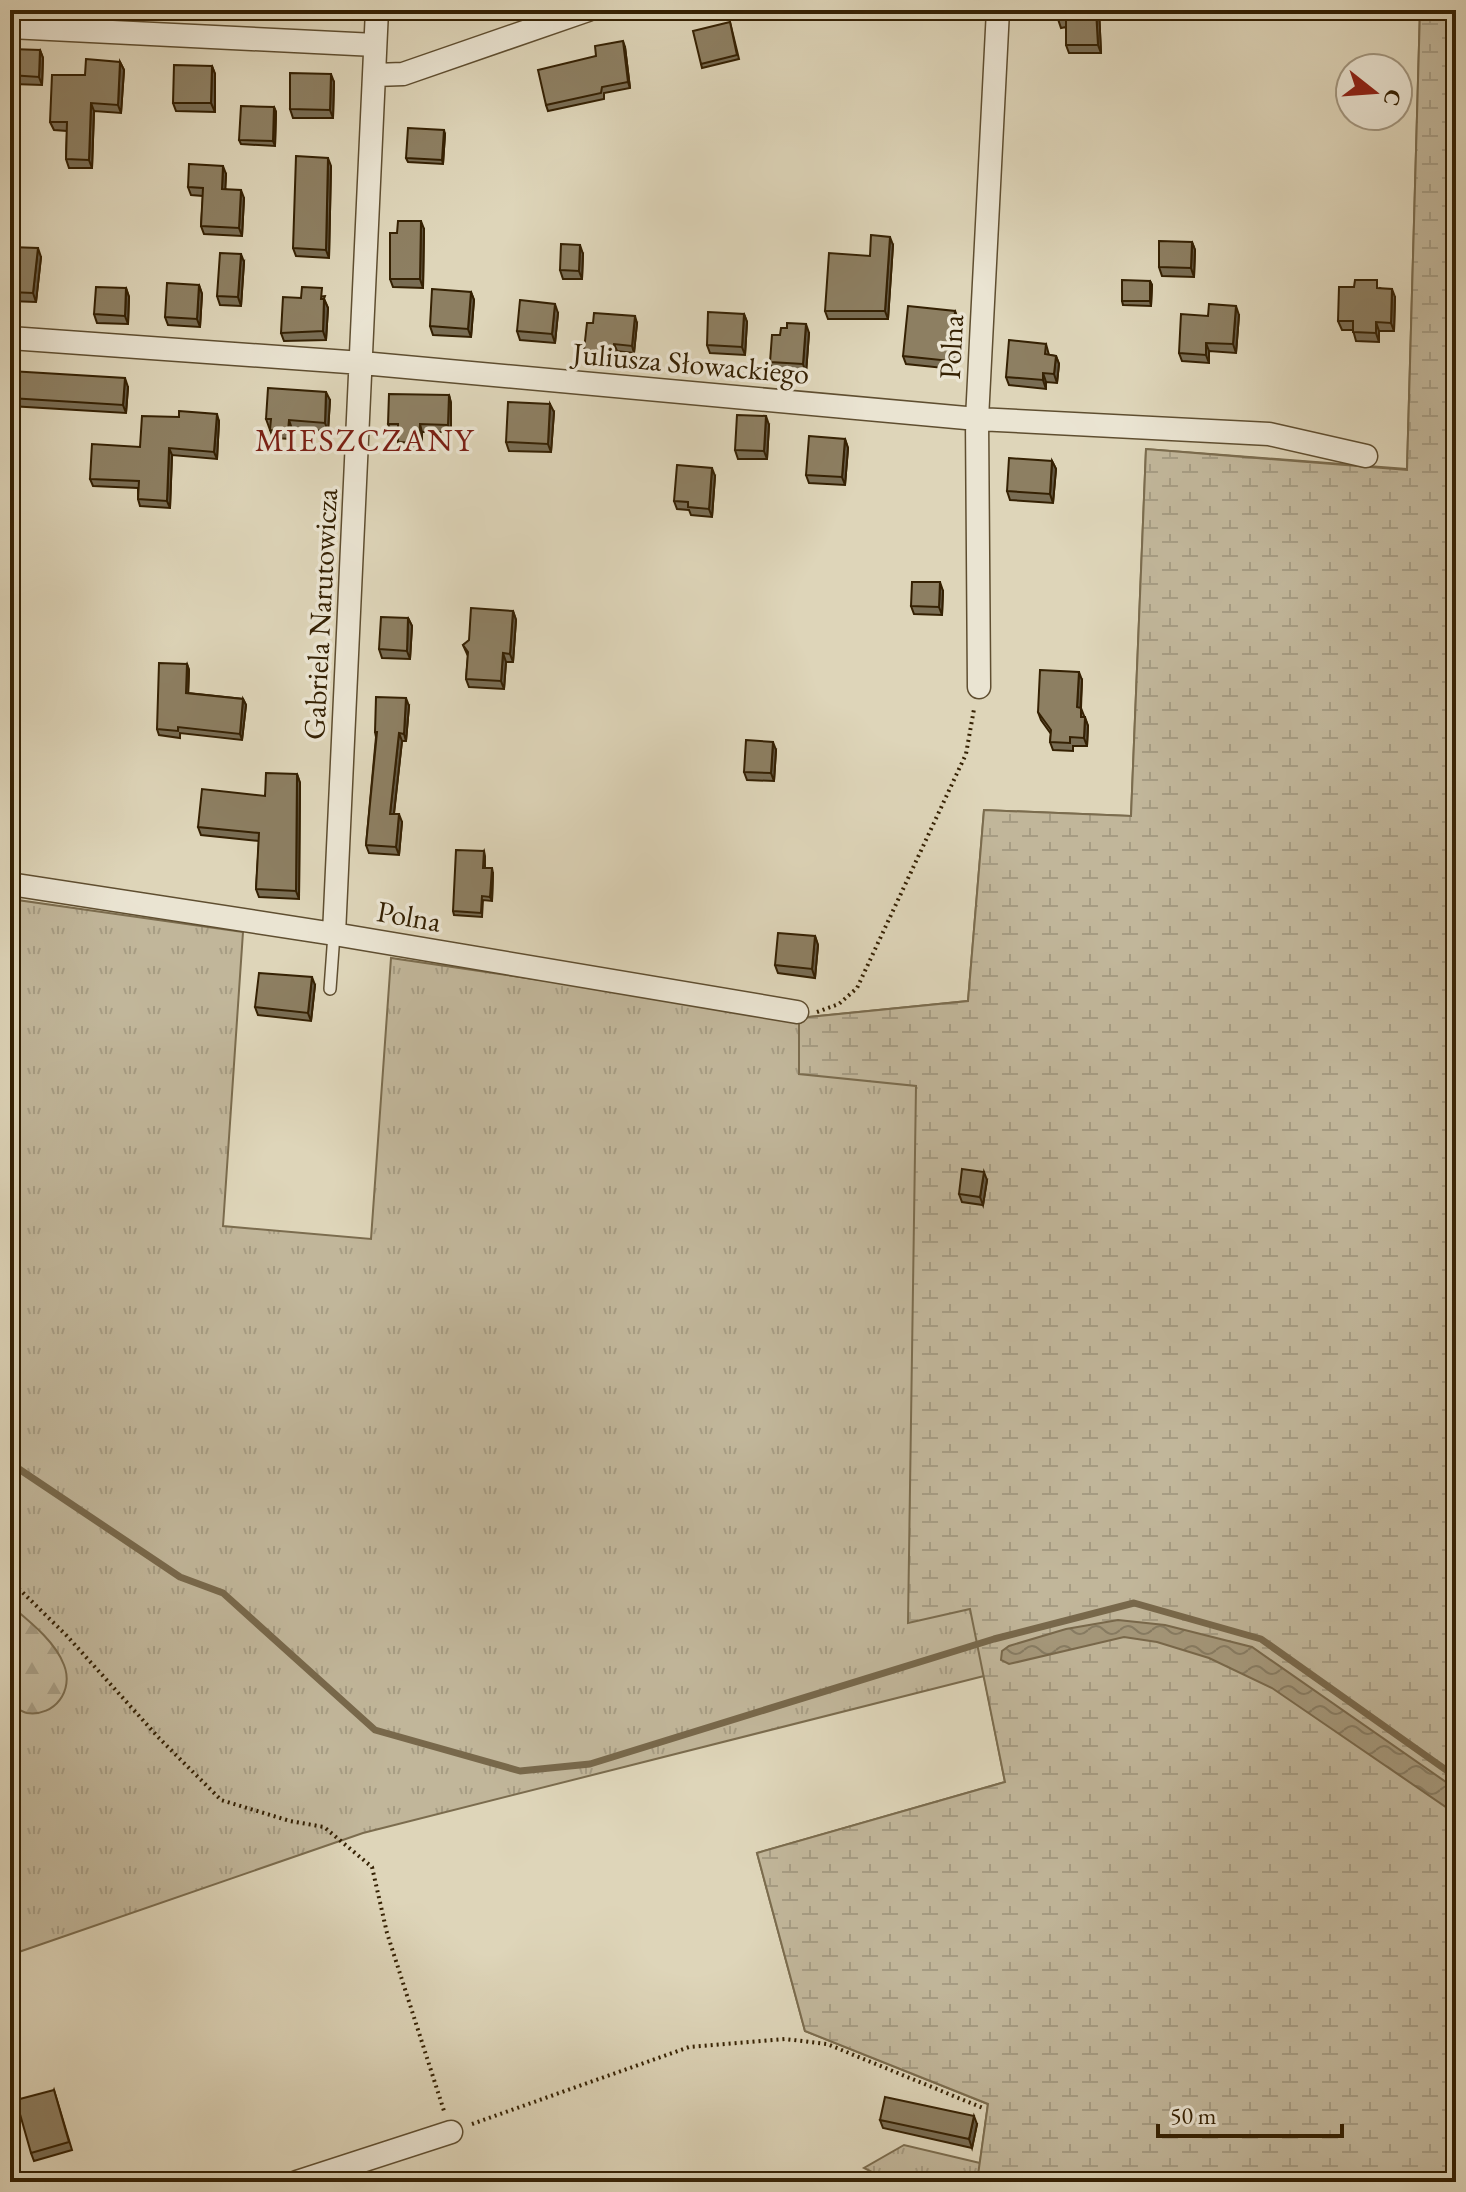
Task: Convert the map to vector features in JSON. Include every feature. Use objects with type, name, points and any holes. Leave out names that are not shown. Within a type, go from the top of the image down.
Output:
[{"type":"street","name":"Gabriela Narutowicza","points":[[334,934],[377,10]]},
{"type":"street","points":[[375,75],[403,74],[588,10]]},
{"type":"street","name":"Polna","points":[[979,687],[977,419],[998,10]]},
{"type":"street","points":[[10,27],[375,45]]},
{"type":"street","name":"Juliusza Słowackiego","points":[[10,338],[362,363],[977,419],[1269,434],[1366,456]]},
{"type":"street","name":"Polna","points":[[10,884],[334,934],[797,1012]]},
{"type":"street","points":[[297,2182],[451,2132]]},
{"type":"lane","points":[[330,989],[334,934]]},
{"type":"path","points":[[797,1012],[822,1012],[839,1004],[857,988],[966,754],[979,687]]},
{"type":"path","points":[[10,1580],[221,1800],[290,1821],[324,1827],[372,1867],[387,1933],[451,2132],[689,2047],[785,2039],[827,2044],[983,2108]]},
{"type":"green space","points":[[1420,10],[1456,10],[1456,2182],[891,2182],[864,2168],[904,2145],[980,2163],[988,2104],[805,2031],[757,1853],[1005,1782],[984,1676],[363,1833],[10,1955],[10,899],[243,932],[223,1226],[371,1239],[391,958],[799,1018],[968,1001],[984,810],[1131,816],[1146,449],[1407,469]]},
{"type":"green space","points":[[1420,10],[1456,10],[1456,2182],[977,2182],[988,2104],[805,2031],[757,1853],[1005,1782],[970,1609],[908,1623],[916,1086],[799,1074],[799,1018],[968,1001],[984,810],[1131,816],[1146,449],[1407,470]]},
{"type":"green space","points":[[10,1605],[48,1640],[64,1665],[64,1692],[60,1700],[46,1711],[27,1713],[10,1705]]},
{"type":"water","points":[[1118,1620],[1165,1625],[1252,1647],[1456,1789],[1456,1814],[1272,1688],[1209,1658],[1157,1642],[1124,1637],[1009,1664],[1001,1660],[1002,1651],[1009,1646],[1066,1629]]},
{"type":"building","points":[[1058,10],[1096,10],[1098,45],[1066,45],[1066,19],[1058,19]]},
{"type":"building","points":[[730,22],[737,55],[701,64],[693,31]]},
{"type":"building","points":[[623,41],[628,82],[602,87],[601,93],[546,105],[538,70],[596,56],[595,46]]},
{"type":"building","points":[[11,49],[40,50],[39,77],[10,75]]},
{"type":"building","points":[[86,59],[120,62],[118,105],[91,103],[89,160],[66,159],[67,122],[50,122],[52,75],[85,75]]},
{"type":"building","points":[[174,65],[212,66],[211,103],[173,103]]},
{"type":"building","points":[[290,73],[331,74],[330,110],[290,109]]},
{"type":"building","points":[[241,106],[274,107],[273,141],[239,140]]},
{"type":"building","points":[[408,128],[444,130],[442,160],[406,158]]},
{"type":"building","points":[[296,156],[328,158],[326,250],[293,248]]},
{"type":"building","points":[[189,164],[223,166],[222,189],[241,190],[239,228],[201,226],[203,188],[188,187]]},
{"type":"building","points":[[398,221],[421,221],[420,279],[390,279],[390,233],[397,233]]},
{"type":"building","points":[[871,235],[890,237],[885,311],[825,311],[829,253],[870,256]]},
{"type":"building","points":[[1159,241],[1192,242],[1191,268],[1159,267]]},
{"type":"building","points":[[561,244],[580,245],[579,271],[560,270]]},
{"type":"building","points":[[10,247],[38,248],[33,293],[10,292]]},
{"type":"building","points":[[220,253],[241,254],[238,297],[217,296]]},
{"type":"building","points":[[1122,280],[1150,281],[1150,301],[1122,301]]},
{"type":"building","points":[[1355,280],[1377,280],[1377,288],[1392,289],[1391,323],[1376,322],[1376,333],[1353,332],[1353,321],[1338,321],[1339,287],[1354,287]]},
{"type":"building","points":[[167,283],[199,285],[197,319],[165,317]]},
{"type":"building","points":[[96,287],[126,288],[125,316],[94,314]]},
{"type":"building","points":[[302,287],[322,288],[323,331],[281,333],[283,297],[301,298]]},
{"type":"building","points":[[432,289],[471,292],[468,329],[430,326]]},
{"type":"building","points":[[520,300],[555,304],[552,334],[517,331]]},
{"type":"building","points":[[1209,304],[1236,306],[1233,344],[1206,343],[1206,355],[1179,353],[1181,314],[1208,316]]},
{"type":"building","points":[[908,306],[955,311],[950,361],[903,356]]},
{"type":"building","points":[[708,312],[744,314],[742,347],[707,345]]},
{"type":"building","points":[[594,313],[635,316],[632,346],[614,344],[613,353],[584,350],[587,323],[593,323]]},
{"type":"building","points":[[787,323],[806,324],[803,364],[770,362],[772,335],[780,335],[781,328],[787,328]]},
{"type":"building","points":[[1009,340],[1046,344],[1045,354],[1056,356],[1054,374],[1043,373],[1043,380],[1006,377]]},
{"type":"building","points":[[10,371],[125,378],[123,405],[10,398]]},
{"type":"building","points":[[268,388],[326,392],[325,423],[289,420],[288,431],[270,430],[271,419],[266,419]]},
{"type":"building","points":[[389,394],[449,395],[448,425],[420,424],[419,443],[398,442],[398,424],[388,424]]},
{"type":"building","points":[[508,402],[550,404],[548,444],[506,442]]},
{"type":"building","points":[[179,411],[217,414],[214,452],[169,448],[167,501],[138,499],[139,481],[90,479],[92,444],[140,447],[142,416],[179,417]]},
{"type":"building","points":[[737,415],[766,416],[764,451],[735,450]]},
{"type":"building","points":[[809,436],[845,439],[842,477],[806,475]]},
{"type":"building","points":[[1009,458],[1052,461],[1050,494],[1007,491]]},
{"type":"building","points":[[677,465],[712,468],[709,509],[688,507],[688,502],[674,501]]},
{"type":"building","points":[[912,582],[940,582],[939,607],[911,606]]},
{"type":"building","points":[[471,608],[513,611],[510,654],[503,653],[501,681],[466,679],[468,652],[463,645],[469,640]]},
{"type":"building","points":[[381,617],[408,618],[407,651],[379,649]]},
{"type":"building","points":[[159,663],[187,664],[186,693],[243,699],[240,734],[178,727],[178,731],[157,729]]},
{"type":"building","points":[[1040,670],[1079,672],[1077,707],[1081,708],[1081,717],[1085,717],[1084,738],[1070,737],[1070,743],[1050,742],[1051,730],[1038,712]]},
{"type":"building","points":[[376,697],[406,698],[404,734],[399,733],[390,814],[399,814],[396,847],[366,845],[377,732]]},
{"type":"building","points":[[746,740],[773,742],[771,773],[744,772]]},
{"type":"building","points":[[266,773],[297,774],[296,891],[256,889],[259,833],[198,827],[202,789],[265,796]]},
{"type":"building","points":[[456,850],[484,851],[483,868],[492,868],[490,897],[482,896],[481,913],[453,911]]},
{"type":"building","points":[[778,933],[815,936],[812,969],[775,965]]},
{"type":"building","points":[[259,973],[312,977],[308,1013],[255,1007]]},
{"type":"building","points":[[962,1169],[984,1172],[980,1197],[959,1194]]},
{"type":"building","points":[[10,2027],[16,2048],[10,2050]]},
{"type":"building","points":[[54,2090],[69,2142],[31,2153],[16,2100]]},
{"type":"building","points":[[885,2097],[974,2116],[969,2139],[880,2120]]},
{"type":"building","points":[[90,2175],[93,2182],[65,2182]]},
{"type":"waterway","points":[[10,1463],[180,1577],[223,1593],[375,1730],[520,1771],[590,1764],[994,1639],[1134,1603],[1261,1639],[1456,1777]]},
{"type":"district","name":"MIESZCZANY","points":[[365,440]]}]
